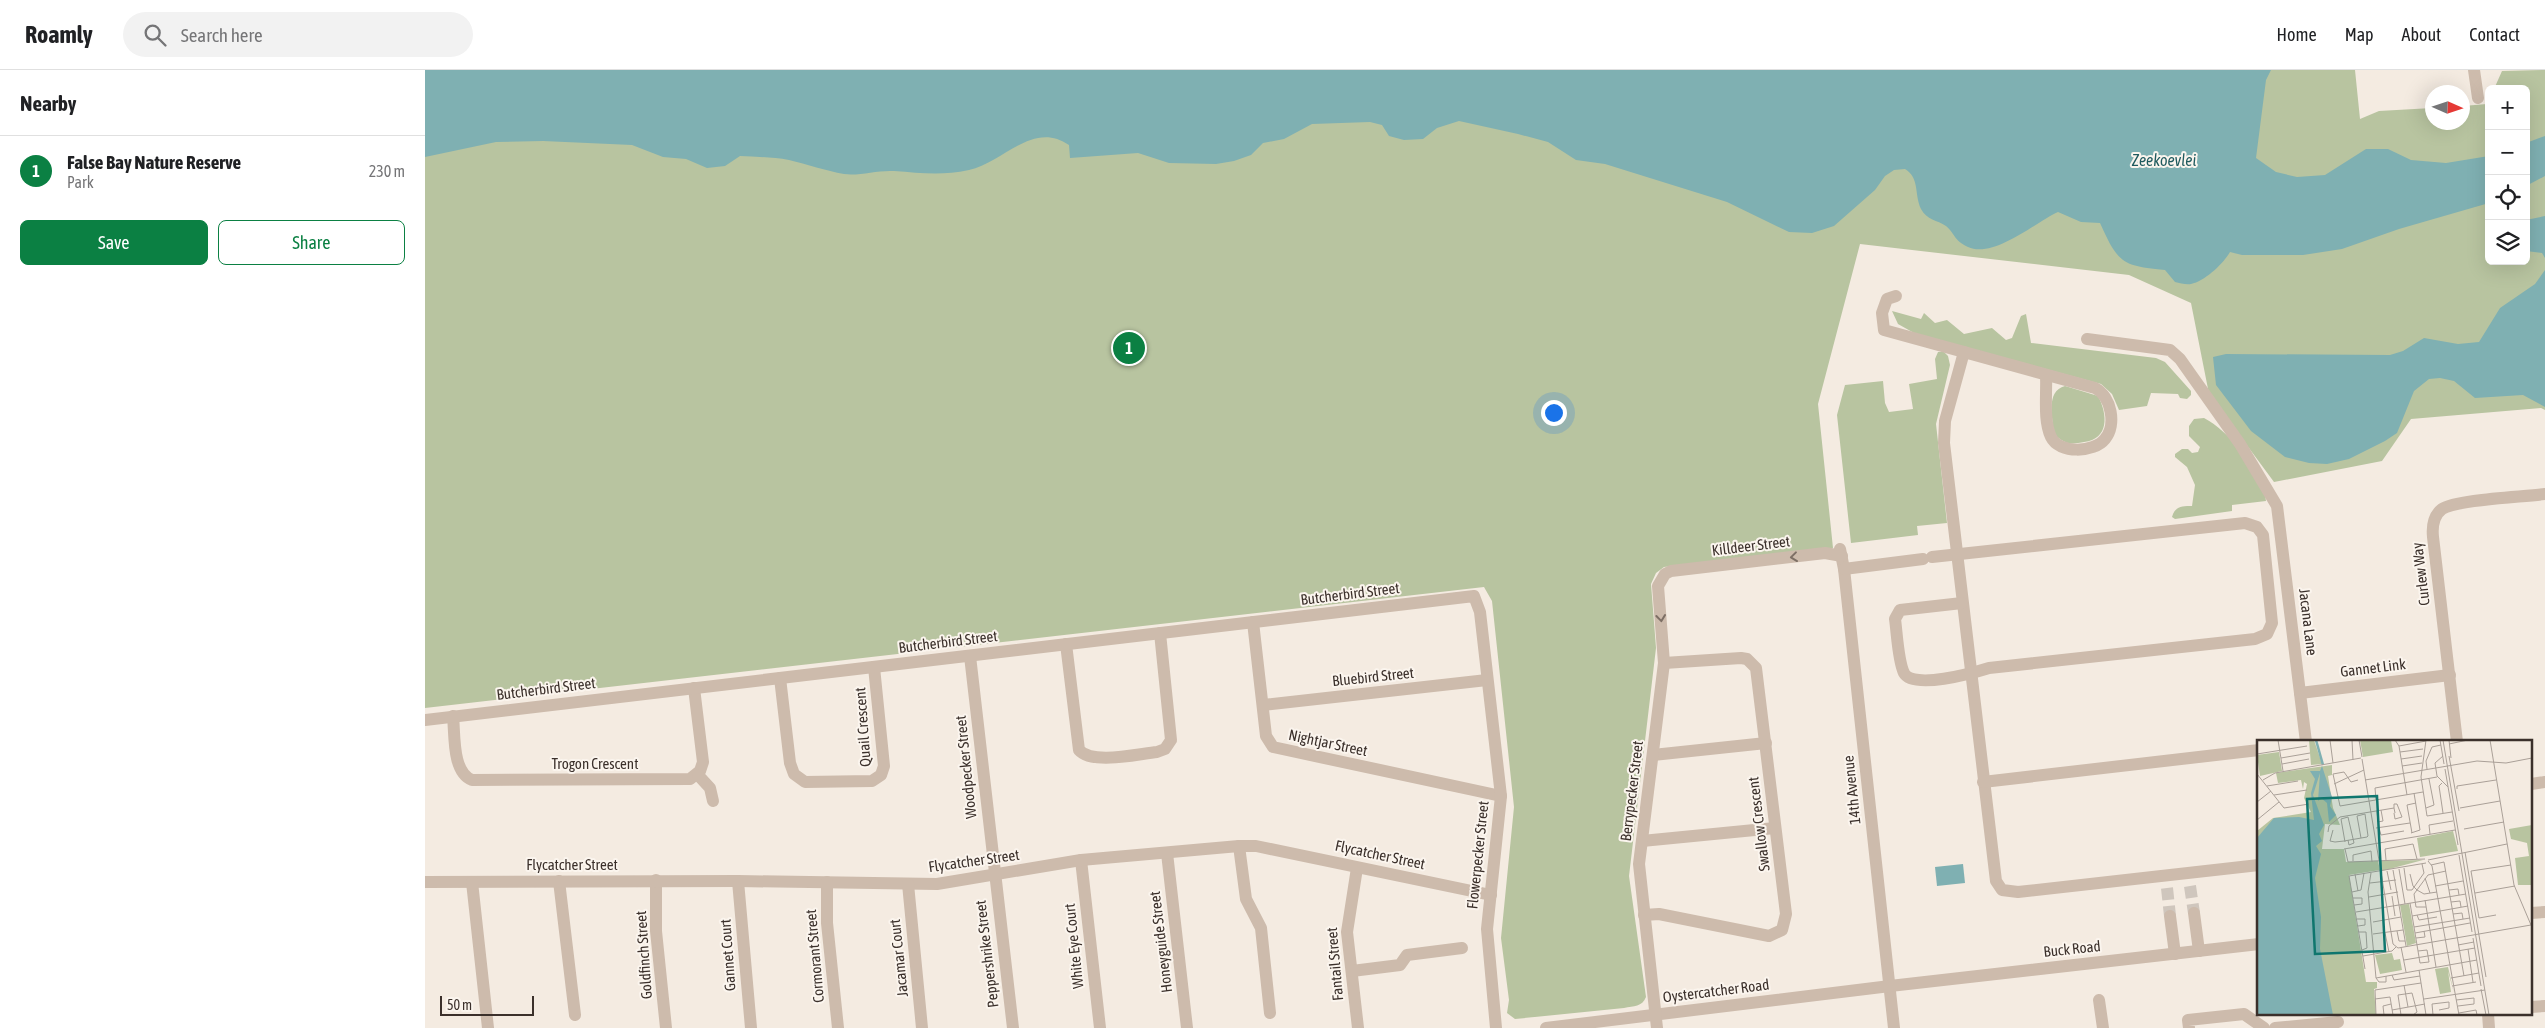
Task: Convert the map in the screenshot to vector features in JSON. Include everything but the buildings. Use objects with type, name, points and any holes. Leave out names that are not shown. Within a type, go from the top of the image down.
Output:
[{"type":"street","points":[[2474,70],[2477,98]]},
{"type":"street","points":[[1896,296],[1887,298],[1882,313],[1883,336],[1964,352],[2095,388],[2105,395],[2110,408],[2110,427],[2104,441],[2093,447],[2071,449],[2064,449],[2053,441],[2047,427],[2046,375]]},
{"type":"street","name":"Jacana Lane","points":[[2087,339],[2170,350],[2180,359],[2240,444],[2277,506],[2306,740]]},
{"type":"street","points":[[1964,352],[1945,420],[1944,443],[1955,554],[1995,881],[2002,890],[2018,892],[2165,875],[2189,879],[2257,865]]},
{"type":"street","name":"Curlew Way","points":[[2457,740],[2433,537],[2436,516],[2441,510],[2456,504],[2545,494]]},
{"type":"street","name":"Killdeer Street","points":[[1665,574],[1825,553],[1842,558],[1928,558],[2245,523],[2257,527],[2264,540],[2272,622],[2269,630],[2262,637],[1989,668],[1970,674],[1921,681],[1909,678],[1903,671],[1895,619],[1900,610],[1962,603]]},
{"type":"street","name":"14th Avenue","points":[[1842,558],[1894,1028]]},
{"type":"street","name":"Berrypecker Street","points":[[1656,1022],[1639,864],[1664,664],[1658,586],[1665,574]]},
{"type":"street","name":"Butcherbird Street","points":[[425,720],[1474,596]]},
{"type":"street","name":"Flowerpecker Street","points":[[1474,596],[1480,612],[1501,796],[1487,945],[1496,1028]]},
{"type":"street","name":"Nightjar Street","points":[[1253,622],[1266,736],[1273,747],[1501,796]]},
{"type":"street","points":[[1066,644],[1079,750],[1086,756],[1096,758],[1157,752],[1165,749],[1171,740],[1160,633]]},
{"type":"street","name":"Woodpecker Street","points":[[970,656],[994,875]]},
{"type":"street","name":"Swallow Crescent","points":[[1644,914],[1659,914],[1769,936],[1778,933],[1785,926],[1786,914],[1758,675],[1752,663],[1741,658],[1664,664]]},
{"type":"street","name":"Quail Crescent","points":[[781,678],[789,764],[793,774],[805,782],[872,782],[881,775],[884,766],[874,667]]},
{"type":"street","name":"Gannet Link","points":[[2300,693],[2450,675]]},
{"type":"street","name":"Bluebird Street","points":[[1263,705],[1487,680]]},
{"type":"street","points":[[694,688],[703,762],[698,775],[711,788],[713,801]]},
{"type":"street","name":"Trogon Crescent","points":[[453,716],[459,765],[466,777],[472,780],[685,780],[698,775]]},
{"type":"street","points":[[1653,755],[1766,743]]},
{"type":"street","points":[[1983,782],[2257,750]]},
{"type":"street","points":[[1642,841],[1775,828]]},
{"type":"street","points":[[1239,846],[1246,899],[1261,928],[1270,1013]]},
{"type":"street","name":"Flycatcher Street","points":[[425,882],[738,880],[907,884],[959,882],[1081,860],[1256,846],[1491,895]]},
{"type":"street","name":"Honeyguide Street","points":[[1167,853],[1187,1028]]},
{"type":"street","name":"White Eye Court","points":[[1081,860],[1100,1028]]},
{"type":"street","name":"Fantail Street","points":[[1357,868],[1347,932],[1358,1028]]},
{"type":"street","name":"Peppershrike Street","points":[[994,875],[1013,1028]]},
{"type":"street","points":[[2165,875],[2167,888]]},
{"type":"street","name":"Goldfinch Street","points":[[656,880],[656,931],[667,1028]]},
{"type":"street","name":"Gannet Court","points":[[738,880],[751,1028]]},
{"type":"street","points":[[559,881],[575,1015]]},
{"type":"street","points":[[472,882],[488,1028]]},
{"type":"street","name":"Cormorant Street","points":[[827,882],[827,923],[838,1028]]},
{"type":"street","name":"Jacamar Court","points":[[907,884],[922,1028]]},
{"type":"street","points":[[2194,914],[2199,951]]},
{"type":"street","points":[[2170,916],[2175,954]]},
{"type":"street","name":"Buck Road","points":[[1889,986],[2257,944]]},
{"type":"street","points":[[1352,970],[1400,965],[1407,955],[1462,948]]},
{"type":"street","name":"Oystercatcher Road","points":[[1546,1028],[1656,1022],[1889,986]]},
{"type":"street","points":[[2099,1000],[2103,1028]]},
{"type":"street","points":[[2189,1028],[2189,1020],[2248,1015],[2264,1028]]},
{"type":"street","points":[[2275,1028],[2337,1021]]},
{"type":"green space","points":[[425,70],[2355,70],[2360,119],[2379,111],[2425,108],[2425,130],[2470,130],[2470,105],[2485,104],[2485,265],[2530,265],[2530,85],[2496,85],[2502,71],[2545,70],[2545,410],[2541,408],[2411,419],[2382,461],[2274,482],[2209,394],[2191,303],[2129,275],[1860,244],[1818,404],[1833,548],[1664,567],[1656,573],[1651,584],[1656,648],[1629,876],[1646,997],[1640,1004],[1631,1007],[1515,1019],[1507,1013],[1509,1000],[1501,938],[1514,807],[1492,601],[1484,587],[425,708]]},
{"type":"green space","points":[[1892,311],[1921,319],[1924,313],[1935,323],[1947,320],[1964,334],[1992,328],[2006,340],[2012,338],[2021,316],[2026,314],[2031,343],[2156,358],[2165,362],[2191,391],[2191,395],[2187,399],[2180,398],[2178,394],[2151,393],[2147,406],[2119,410],[2112,394],[2101,384],[1914,333],[1898,324]]},
{"type":"green space","points":[[1938,352],[1944,352],[1948,356],[1950,365],[1936,424],[1947,523],[1917,526],[1918,535],[1851,543],[1837,415],[1845,385],[1883,381],[1885,403],[1889,412],[1913,409],[1909,384],[1937,379],[1935,359]]},
{"type":"green space","points":[[2065,386],[2098,396],[2105,418],[2102,431],[2092,440],[2070,443],[2064,442],[2054,435],[2052,399],[2059,389]]},
{"type":"green space","points":[[2204,418],[2224,432],[2244,454],[2259,478],[2266,501],[2232,505],[2232,511],[2175,519],[2172,517],[2177,509],[2192,506],[2195,485],[2187,467],[2175,457],[2175,454],[2182,449],[2188,449],[2192,453],[2198,452],[2200,447],[2189,436],[2189,426],[2194,419]]},
{"type":"water","name":"Zeekoevlei","points":[[425,70],[2271,70],[2266,80],[2256,158],[2276,172],[2297,177],[2325,175],[2366,149],[2388,149],[2411,160],[2446,163],[2485,157],[2485,204],[2399,229],[2342,249],[2303,255],[2242,255],[2230,252],[2223,262],[2208,276],[2187,284],[2175,282],[2165,270],[2139,267],[2123,260],[2112,247],[2100,223],[2081,222],[2058,212],[2002,244],[1990,248],[1978,249],[1968,247],[1957,239],[1949,228],[1923,213],[1913,177],[1905,169],[1894,170],[1885,176],[1875,190],[1834,226],[1812,233],[1789,232],[1727,202],[1605,164],[1576,160],[1548,142],[1459,121],[1437,128],[1423,139],[1404,140],[1389,136],[1382,125],[1370,122],[1312,124],[1284,139],[1263,143],[1251,155],[1234,161],[1216,164],[1169,163],[1138,153],[1070,158],[1069,145],[1056,139],[1043,137],[1019,145],[982,166],[959,172],[940,173],[888,171],[844,174],[789,160],[740,156],[725,166],[707,168],[686,159],[663,157],[632,145],[543,141],[496,142],[425,157]]},
{"type":"water","points":[[2545,136],[2545,176],[2530,184],[2530,175],[2530,142]]},
{"type":"water","points":[[2545,216],[2545,258],[2542,253],[2530,252],[2530,219]]},
{"type":"water","points":[[2545,270],[2545,407],[2523,395],[2475,398],[2454,381],[2440,378],[2429,379],[2414,391],[2397,433],[2349,459],[2327,464],[2309,463],[2285,457],[2251,431],[2216,385],[2213,357],[2226,354],[2390,355],[2403,351],[2424,338],[2458,344],[2479,342],[2500,308],[2535,284]]},
{"type":"water","points":[[1963,864],[1965,883],[1937,886],[1935,867]]},
{"type":"tunnel","points":[[2190,886],[2194,913]]},
{"type":"tunnel","points":[[2167,888],[2170,916]]},
{"type":"place","name":"False Bay Nature Reserve","points":[[1129,348]]}]
